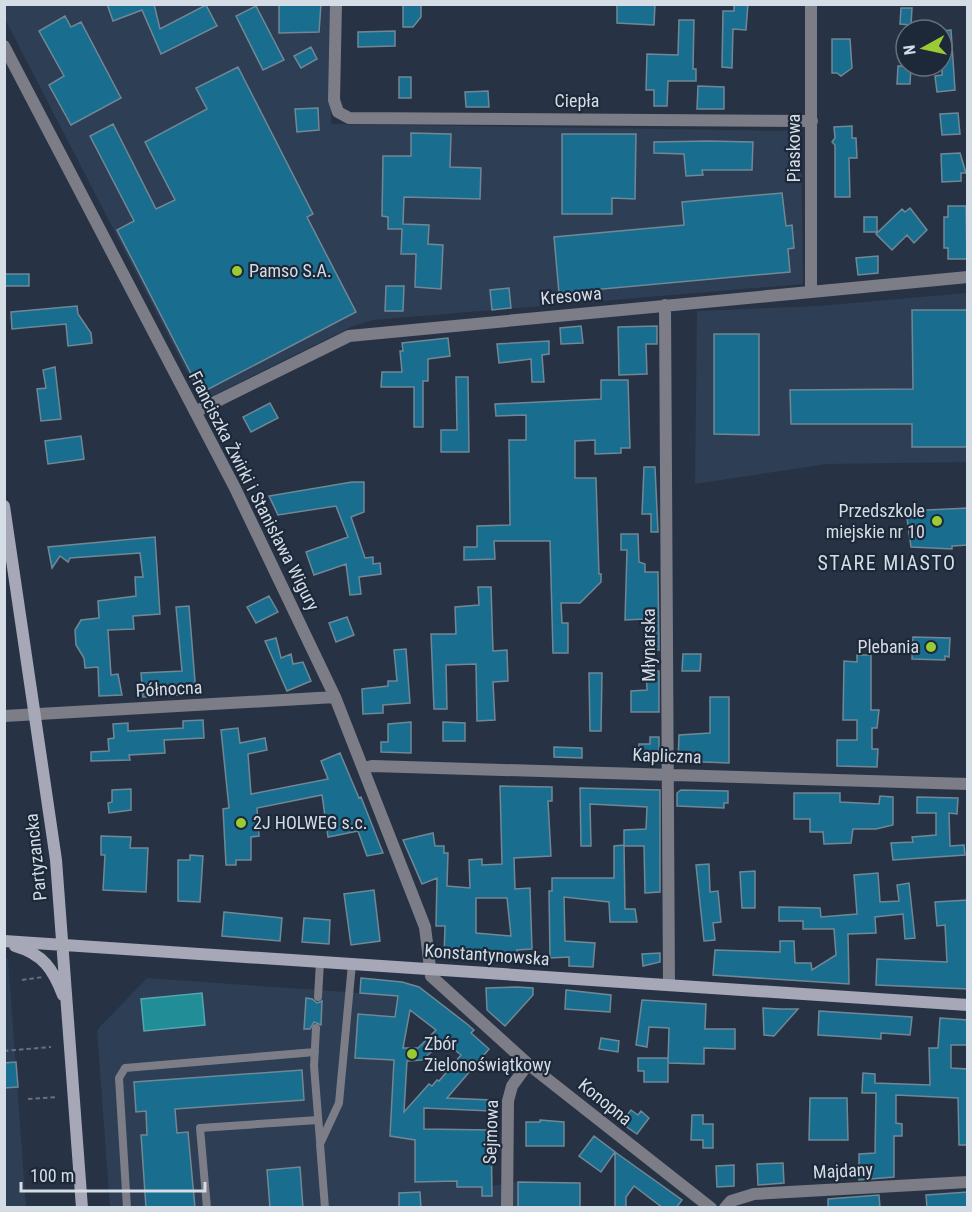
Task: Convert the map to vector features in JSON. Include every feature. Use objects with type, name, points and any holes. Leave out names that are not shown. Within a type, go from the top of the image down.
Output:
[{"type":"street","name":"Ciepła","points":[[336,4],[333,100],[342,116],[356,120],[812,121]]},
{"type":"street","name":"Piaskowa","points":[[811,4],[811,292]]},
{"type":"street","name":"Franciszka Żwirki i Stanisława Wigury","points":[[4,46],[235,488],[336,698],[425,927],[430,970]]},
{"type":"street","name":"Kresowa","points":[[195,412],[349,336],[968,277]]},
{"type":"street","name":"Młynarska","points":[[665,305],[669,985]]},
{"type":"street","name":"Partyzancka","points":[[4,506],[56,860],[82,1208]]},
{"type":"street","name":"Północna","points":[[4,716],[336,698]]},
{"type":"street","name":"Kapliczna","points":[[365,768],[372,766],[968,784]]},
{"type":"street","name":"Konstantynowska","points":[[4,942],[63,944],[968,1005]]},
{"type":"street","points":[[4,942],[32,951],[48,963],[59,986],[68,1014]]},
{"type":"street","name":"Konopna","points":[[430,970],[435,981],[528,1064],[711,1208]]},
{"type":"street","name":"Sejmowa","points":[[507,1208],[508,1101],[512,1086],[528,1064]]},
{"type":"street","name":"Majdany","points":[[725,1208],[731,1201],[754,1194],[968,1182]]},
{"type":"lane","points":[[318,997],[320,962]]},
{"type":"lane","points":[[320,1144],[339,1103],[352,964]]},
{"type":"lane","points":[[316,1029],[318,1120],[325,1208]]},
{"type":"lane","points":[[128,1208],[119,1078],[124,1068],[315,1052]]},
{"type":"lane","points":[[207,1208],[200,1128],[318,1120]]},
{"type":"path","points":[[22,980],[50,976]]},
{"type":"path","points":[[4,1052],[51,1047]]},
{"type":"path","points":[[28,1099],[57,1097]]},
{"type":"shaded area","points":[[5,4],[331,5],[331,124],[801,131],[803,284],[373,320],[353,326],[202,401],[5,19]]},
{"type":"shaded area","points":[[967,293],[967,462],[827,464],[695,484],[697,311],[818,306]]},
{"type":"shaded area","points":[[4,959],[8,959],[26,1207],[5,1208]]},
{"type":"shaded area","points":[[147,978],[359,993],[361,978],[402,982],[389,1047],[395,1048],[391,1136],[417,1140],[493,1139],[493,1186],[518,1182],[580,1183],[580,1207],[110,1207],[97,1030]]},
{"type":"shaded area","points":[[202,993],[205,1025],[144,1031],[141,999]]},
{"type":"building","points":[[107,4],[154,4],[160,29],[206,5],[217,26],[161,54],[142,10],[113,21]]},
{"type":"building","points":[[279,4],[321,4],[319,32],[279,33]]},
{"type":"building","points":[[403,4],[421,4],[421,17],[413,27],[403,27]]},
{"type":"building","points":[[617,4],[655,4],[654,25],[617,23]]},
{"type":"building","points":[[734,4],[748,4],[746,30],[733,29],[732,68],[722,67],[723,11],[734,11]]},
{"type":"building","points":[[256,6],[284,60],[263,70],[236,16]]},
{"type":"building","points":[[901,8],[912,8],[911,18],[900,18]]},
{"type":"building","points":[[65,16],[71,27],[81,22],[121,98],[71,125],[49,85],[64,76],[39,31]]},
{"type":"building","points":[[679,20],[694,20],[693,69],[696,69],[696,81],[668,81],[667,106],[654,106],[654,90],[646,90],[647,54],[678,55]]},
{"type":"building","points":[[395,31],[395,46],[358,47],[358,32]]},
{"type":"building","points":[[832,39],[850,39],[852,68],[841,76],[832,73]]},
{"type":"building","points":[[311,47],[317,59],[301,68],[294,56]]},
{"type":"building","name":"Pamso S.A.","points":[[238,67],[313,214],[307,217],[356,312],[201,393],[117,230],[134,221],[90,136],[113,124],[156,209],[175,200],[145,142],[207,109],[196,88]]},
{"type":"building","points":[[954,75],[955,90],[937,92],[935,78],[954,78]]},
{"type":"building","points":[[399,77],[411,77],[411,98],[399,98]]},
{"type":"building","points":[[897,78],[910,78],[910,84],[897,84]]},
{"type":"building","points":[[698,86],[724,87],[724,109],[697,109]]},
{"type":"building","points":[[488,91],[489,107],[466,107],[465,92]]},
{"type":"building","points":[[318,108],[319,130],[297,132],[295,109]]},
{"type":"building","points":[[958,113],[960,134],[942,135],[940,114]]},
{"type":"building","points":[[852,126],[852,138],[856,138],[857,158],[849,158],[850,197],[835,197],[835,145],[832,142],[835,138],[834,127]]},
{"type":"building","points":[[411,133],[451,134],[450,167],[481,168],[480,199],[404,197],[403,224],[429,225],[428,244],[443,245],[441,289],[415,287],[416,254],[401,254],[402,229],[388,229],[388,217],[382,216],[383,156],[411,156]]},
{"type":"building","points":[[562,134],[636,134],[635,199],[612,198],[612,214],[562,214]]},
{"type":"building","points":[[654,142],[753,142],[752,170],[702,170],[703,175],[686,176],[684,154],[654,153]]},
{"type":"building","points":[[960,153],[966,173],[961,173],[961,181],[942,182],[941,154]]},
{"type":"building","points":[[782,193],[786,226],[792,225],[794,248],[788,249],[790,272],[559,293],[554,237],[684,225],[682,202]]},
{"type":"building","points":[[948,206],[966,206],[967,259],[948,259],[948,248],[944,248],[944,217],[948,217]]},
{"type":"building","points":[[910,208],[927,230],[914,243],[907,235],[892,250],[876,234],[902,209],[905,212]]},
{"type":"building","points":[[864,217],[877,217],[877,232],[864,232]]},
{"type":"building","points":[[878,256],[878,273],[858,275],[856,258]]},
{"type":"building","points":[[4,274],[29,274],[29,286],[4,286]]},
{"type":"building","points":[[386,286],[404,286],[403,311],[385,311]]},
{"type":"building","points":[[509,288],[511,308],[492,310],[490,290]]},
{"type":"building","points":[[77,306],[78,314],[91,333],[92,343],[68,346],[66,324],[12,329],[11,312]]},
{"type":"building","points":[[912,310],[968,310],[968,447],[912,447],[912,424],[791,424],[790,390],[913,389]]},
{"type":"building","points":[[581,326],[583,343],[561,344],[560,328]]},
{"type":"building","points":[[657,326],[657,344],[646,344],[647,374],[619,375],[618,327]]},
{"type":"building","points":[[714,334],[759,334],[759,435],[714,434]]},
{"type":"building","points":[[448,338],[450,356],[428,359],[428,381],[423,381],[423,427],[414,427],[414,387],[381,387],[382,372],[402,372],[400,351],[403,351],[402,343]]},
{"type":"building","points":[[549,341],[549,354],[542,355],[544,382],[532,382],[531,359],[499,363],[497,344]]},
{"type":"building","points":[[55,367],[61,419],[41,421],[37,389],[46,388],[43,370]]},
{"type":"building","points":[[456,377],[468,377],[469,452],[441,452],[441,430],[457,430]]},
{"type":"building","points":[[601,380],[628,380],[630,448],[621,448],[621,453],[595,454],[595,440],[575,441],[575,478],[596,478],[601,582],[580,603],[561,603],[562,623],[568,623],[568,653],[553,653],[550,541],[494,541],[495,559],[464,560],[464,547],[477,547],[477,526],[510,525],[509,440],[526,440],[526,415],[496,416],[495,404],[601,399]]},
{"type":"building","points":[[270,403],[278,418],[251,432],[243,417]]},
{"type":"building","points":[[81,436],[84,459],[48,464],[45,441]]},
{"type":"building","points":[[644,467],[655,467],[658,532],[651,532],[651,514],[642,514]]},
{"type":"building","points":[[364,482],[364,512],[351,517],[365,558],[373,557],[373,564],[380,563],[381,574],[359,577],[361,594],[350,595],[346,564],[314,575],[306,552],[348,537],[336,506],[278,515],[269,496]]},
{"type":"building","name":"Przedszkole miejskie nr 10","points":[[968,508],[968,545],[952,546],[952,549],[911,547],[906,511]]},
{"type":"building","points":[[621,534],[638,534],[639,562],[645,564],[645,572],[658,572],[659,650],[646,650],[645,619],[625,620],[627,550],[621,550]]},
{"type":"building","points":[[155,537],[160,614],[133,616],[134,629],[108,630],[111,675],[118,674],[122,695],[99,696],[98,667],[85,668],[84,658],[76,645],[75,630],[81,620],[99,618],[98,601],[136,596],[135,577],[143,577],[140,553],[70,558],[68,562],[60,556],[52,568],[48,547]]},
{"type":"building","points":[[478,587],[491,587],[493,651],[507,650],[508,681],[493,682],[495,720],[477,721],[476,664],[446,665],[447,709],[434,709],[431,634],[456,634],[455,607],[479,605]]},
{"type":"building","points":[[269,596],[278,612],[256,623],[247,607]]},
{"type":"building","points":[[189,606],[196,694],[143,697],[141,673],[182,671],[176,607]]},
{"type":"building","points":[[347,617],[354,635],[336,642],[329,623]]},
{"type":"building","name":"Plebania","points":[[913,637],[950,638],[949,657],[945,656],[945,660],[912,659]]},
{"type":"building","points":[[276,638],[281,658],[291,654],[293,664],[303,662],[311,681],[287,691],[265,641]]},
{"type":"building","points":[[406,649],[410,703],[383,705],[383,713],[363,714],[362,689],[388,686],[388,681],[397,681],[394,650]]},
{"type":"building","points":[[683,654],[701,654],[700,671],[682,671]]},
{"type":"building","points":[[857,655],[871,655],[871,710],[879,710],[877,728],[872,728],[872,749],[878,749],[877,767],[837,766],[837,740],[857,740],[857,720],[843,720],[844,661],[857,662]]},
{"type":"building","points":[[646,671],[659,671],[659,712],[631,712],[631,691],[647,690]]},
{"type":"building","points":[[589,673],[602,673],[601,731],[590,731]]},
{"type":"building","points":[[710,697],[729,697],[729,763],[678,761],[679,735],[710,733]]},
{"type":"building","points":[[203,720],[204,738],[164,740],[165,753],[129,755],[130,760],[91,761],[91,752],[109,751],[108,739],[114,738],[113,724],[128,723],[128,731],[183,728],[183,721]]},
{"type":"building","points":[[411,722],[411,753],[381,752],[381,742],[388,742],[388,724]]},
{"type":"building","points":[[443,722],[465,723],[465,741],[443,741]]},
{"type":"building","points":[[238,728],[240,743],[265,738],[267,750],[248,754],[251,794],[328,779],[321,761],[340,753],[359,798],[361,797],[383,853],[367,856],[358,831],[328,837],[322,795],[257,808],[259,836],[251,837],[251,860],[236,860],[236,865],[226,865],[223,809],[229,808],[221,730]]},
{"type":"building","points":[[650,737],[659,737],[659,760],[639,760],[639,744],[650,744]]},
{"type":"building","points":[[554,747],[582,748],[582,758],[554,757]]},
{"type":"building","points":[[500,786],[552,787],[552,801],[548,801],[551,856],[514,858],[515,889],[530,888],[532,949],[517,950],[518,962],[444,956],[445,926],[436,926],[437,878],[422,884],[403,840],[433,833],[435,846],[444,846],[444,853],[448,853],[447,886],[470,888],[469,860],[482,859],[482,865],[502,864]],"holes":[[[476,898],[507,898],[511,936],[476,933]]]},
{"type":"building","points":[[580,788],[660,790],[660,892],[645,893],[644,846],[624,846],[624,830],[646,829],[647,807],[590,804],[591,846],[581,846]]},
{"type":"building","points":[[131,789],[131,810],[109,813],[108,803],[112,802],[112,790]]},
{"type":"building","points":[[681,790],[728,791],[728,803],[724,803],[724,808],[677,806],[677,793]]},
{"type":"building","points":[[794,793],[840,793],[840,802],[879,804],[880,796],[893,797],[893,825],[876,829],[853,829],[851,843],[824,844],[823,832],[810,832],[810,819],[794,819]]},
{"type":"building","points":[[917,797],[958,798],[957,814],[949,813],[950,846],[964,845],[965,855],[893,860],[891,843],[913,842],[912,837],[936,835],[936,813],[917,813]]},
{"type":"building","points":[[101,836],[131,837],[130,848],[148,848],[146,892],[103,890],[105,855],[101,855]]},
{"type":"building","points":[[624,845],[625,909],[635,909],[637,922],[610,922],[609,902],[564,897],[565,941],[595,943],[593,967],[569,966],[569,957],[550,958],[549,891],[552,891],[552,878],[614,878],[614,846]]},
{"type":"building","points":[[190,855],[203,856],[200,902],[178,901],[178,860],[190,860]]},
{"type":"building","points":[[709,864],[710,892],[718,891],[721,922],[713,923],[715,940],[704,941],[696,865]]},
{"type":"building","points":[[755,871],[755,908],[742,908],[740,872]]},
{"type":"building","points":[[878,873],[880,902],[899,901],[897,885],[909,883],[915,938],[905,939],[903,914],[875,917],[876,933],[848,934],[849,984],[713,975],[715,950],[780,952],[780,941],[794,941],[795,963],[811,963],[812,970],[836,955],[834,929],[803,929],[803,921],[779,921],[779,907],[820,908],[821,917],[857,914],[854,875]]},
{"type":"building","points":[[374,890],[380,941],[351,945],[344,894]]},
{"type":"building","points":[[968,900],[968,989],[876,985],[877,959],[947,962],[945,925],[937,926],[935,902]]},
{"type":"building","points":[[224,912],[282,918],[280,941],[222,936]]},
{"type":"building","points":[[304,918],[330,920],[329,944],[302,942]]},
{"type":"building","points":[[660,953],[660,962],[643,966],[642,954]]},
{"type":"building","points":[[361,978],[402,982],[419,987],[474,1030],[471,1033],[489,1049],[447,1098],[491,1100],[491,1111],[424,1108],[424,1129],[491,1130],[492,1196],[482,1196],[482,1187],[457,1187],[457,1181],[415,1182],[415,1140],[390,1136],[394,1060],[355,1058],[358,1014],[395,1017],[398,996],[360,993]],"holes":[[[410,1010],[436,1030],[418,1048],[403,1048]],[[444,1041],[461,1055],[439,1081],[437,1080],[432,1086],[429,1084],[404,1112],[407,1061],[422,1060]]]},
{"type":"building","points":[[486,988],[533,988],[533,995],[505,1026],[487,1010]]},
{"type":"building","points":[[566,990],[611,995],[610,1012],[565,1009]]},
{"type":"building","points":[[306,998],[317,1003],[322,1001],[321,1025],[314,1022],[310,1029],[304,1029]]},
{"type":"building","points":[[642,1000],[706,1004],[705,1029],[735,1029],[735,1049],[704,1048],[704,1064],[668,1063],[669,1028],[649,1027],[647,1047],[636,1045]]},
{"type":"building","points":[[763,1008],[798,1009],[774,1036],[764,1035]]},
{"type":"building","points":[[819,1011],[912,1017],[910,1035],[881,1033],[881,1039],[818,1035]]},
{"type":"building","points":[[940,1018],[968,1020],[968,1045],[951,1045],[951,1068],[968,1069],[968,1145],[959,1145],[958,1098],[896,1095],[896,1123],[902,1124],[902,1136],[894,1136],[894,1177],[859,1180],[859,1154],[875,1153],[876,1093],[862,1093],[863,1073],[875,1074],[875,1083],[930,1085],[929,1048],[938,1048]]},
{"type":"building","points":[[601,1038],[619,1041],[618,1052],[599,1049]]},
{"type":"building","points":[[638,1058],[668,1058],[668,1082],[644,1082],[644,1071],[638,1071]]},
{"type":"building","points":[[16,1062],[18,1087],[4,1088],[4,1063]]},
{"type":"building","points":[[302,1070],[304,1100],[175,1109],[177,1133],[188,1132],[195,1208],[146,1208],[141,1135],[147,1135],[146,1111],[136,1112],[134,1082]]},
{"type":"building","points":[[810,1098],[847,1098],[848,1140],[809,1140]]},
{"type":"building","points":[[631,1110],[638,1115],[641,1111],[649,1118],[637,1134],[621,1123]]},
{"type":"building","points":[[692,1115],[703,1115],[703,1124],[713,1124],[713,1148],[703,1148],[703,1140],[691,1140]]},
{"type":"building","points":[[540,1120],[564,1122],[564,1146],[526,1146],[526,1122],[540,1122]]},
{"type":"building","points":[[594,1136],[615,1152],[601,1172],[579,1156]]},
{"type":"building","points":[[615,1152],[682,1200],[676,1208],[663,1208],[634,1186],[626,1197],[626,1208],[615,1208]]},
{"type":"building","points":[[783,1163],[784,1183],[758,1185],[757,1164]]},
{"type":"building","points":[[734,1165],[734,1186],[717,1187],[716,1166]]},
{"type":"building","points":[[300,1167],[303,1208],[270,1208],[267,1170]]},
{"type":"building","points":[[518,1182],[580,1183],[580,1208],[518,1208]]},
{"type":"building","points":[[420,1192],[421,1208],[399,1208],[399,1193]]},
{"type":"building","points":[[968,1192],[968,1208],[927,1208],[926,1195]]},
{"type":"building","points":[[879,1195],[880,1208],[828,1208],[828,1199]]},
{"type":"place","name":"Pamso S.A.","points":[[237,271]]},
{"type":"place","name":"Przedszkole miejskie nr 10","points":[[937,521]]},
{"type":"place","name":"Plebania","points":[[931,647]]},
{"type":"place","name":"2J HOLWEG s.c.","points":[[241,823]]},
{"type":"place","name":"Zbór Zielonoświątkowy","points":[[412,1054]]},
{"type":"district","name":"STARE MIASTO","points":[[887,563]]}]
